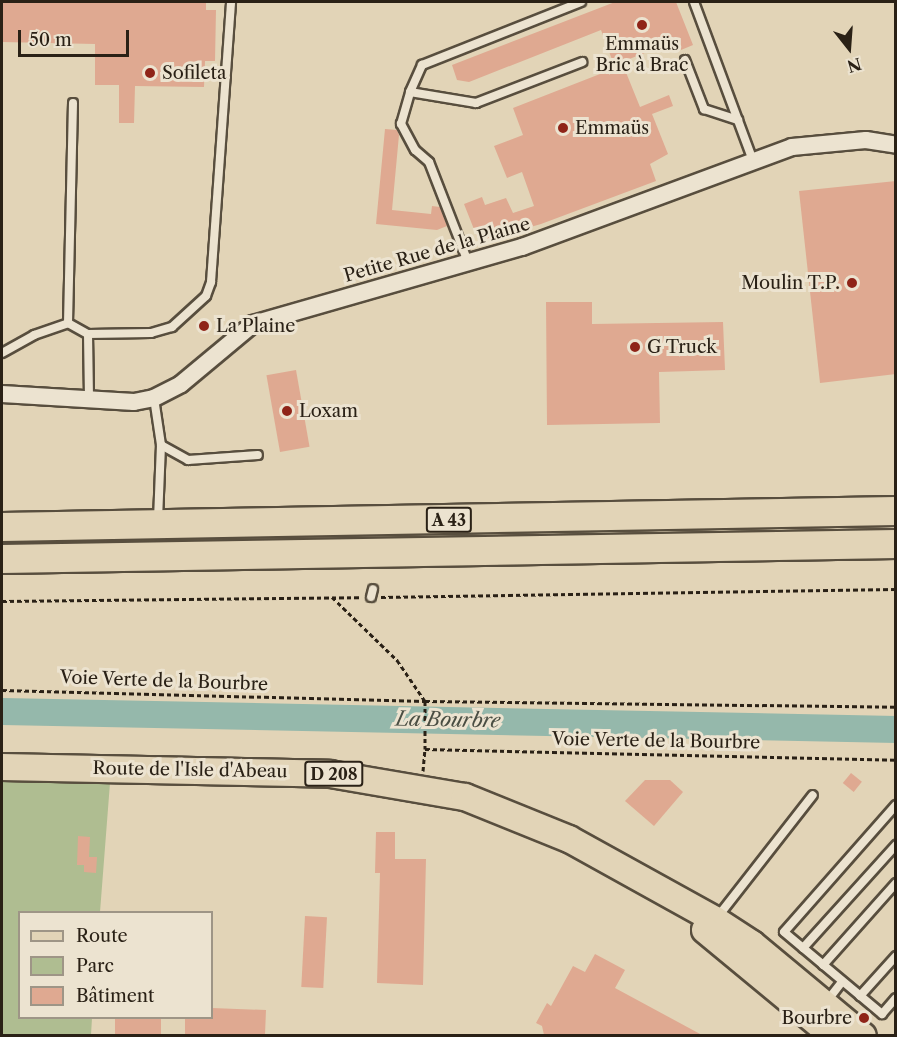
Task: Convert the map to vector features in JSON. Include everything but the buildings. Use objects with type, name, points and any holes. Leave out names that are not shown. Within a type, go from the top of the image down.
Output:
[{"type":"highway","name":"A 43","points":[[2,527],[896,511]]},
{"type":"highway","name":"A 43","points":[[2,559],[896,544]]},
{"type":"main road","name":"Route de l'Isle d'Abeau","points":[[2,767],[330,774],[396,782],[465,797],[519,816],[646,880],[711,926],[830,1024],[863,1035]]},
{"type":"street","name":"Petite Rue de la Plaine","points":[[2,394],[134,402],[154,398],[182,384],[253,324],[522,248],[753,161],[808,144],[866,140],[896,145]]},
{"type":"lane","points":[[2,353],[34,335],[68,323],[77,325],[88,334],[151,333],[172,327],[206,296],[211,282],[231,2]]},
{"type":"lane","points":[[468,262],[461,235],[429,162],[415,150],[400,124],[410,92],[422,65],[581,2]]},
{"type":"lane","points":[[694,2],[753,161]]},
{"type":"lane","points":[[685,60],[704,109],[738,120]]},
{"type":"lane","points":[[410,92],[476,103],[582,62]]},
{"type":"lane","points":[[68,323],[73,103]]},
{"type":"lane","points":[[88,334],[89,400]]},
{"type":"lane","points":[[154,398],[161,445],[158,525]]},
{"type":"lane","points":[[161,445],[188,460],[258,455]]},
{"type":"lane","points":[[711,926],[813,795]]},
{"type":"lane","points":[[896,805],[784,932],[882,1014],[896,998]]},
{"type":"lane","points":[[803,948],[896,845]]},
{"type":"lane","points":[[823,965],[896,884]]},
{"type":"lane","points":[[860,996],[896,956]]},
{"type":"lane","points":[[830,1024],[842,982]]},
{"type":"path","points":[[2,601],[332,597],[372,593],[896,589]]},
{"type":"path","points":[[332,597],[396,660],[425,701]]},
{"type":"path","name":"Voie Verte de la Bourbre","points":[[2,690],[425,701],[896,707]]},
{"type":"path","name":"Voie Verte de la Bourbre","points":[[425,701],[424,749],[896,760]]},
{"type":"green space","points":[[2,782],[110,783],[100,911],[18,911],[18,1019],[92,1019],[91,1035],[2,1036]]},
{"type":"waterway","name":"La Bourbre","points":[[2,711],[896,729]]},
{"type":"place","name":"Emmaüs Bric à Brac","points":[[642,25]]},
{"type":"place","name":"Sofileta","points":[[150,73]]},
{"type":"place","name":"Emmaüs","points":[[563,128]]},
{"type":"place","name":"Moulin T.P.","points":[[852,283]]},
{"type":"place","name":"La Plaine","points":[[204,326]]},
{"type":"place","name":"G Truck","points":[[635,347]]},
{"type":"place","name":"Loxam","points":[[287,411]]},
{"type":"place","name":"Bourbre","points":[[864,1018]]}]
